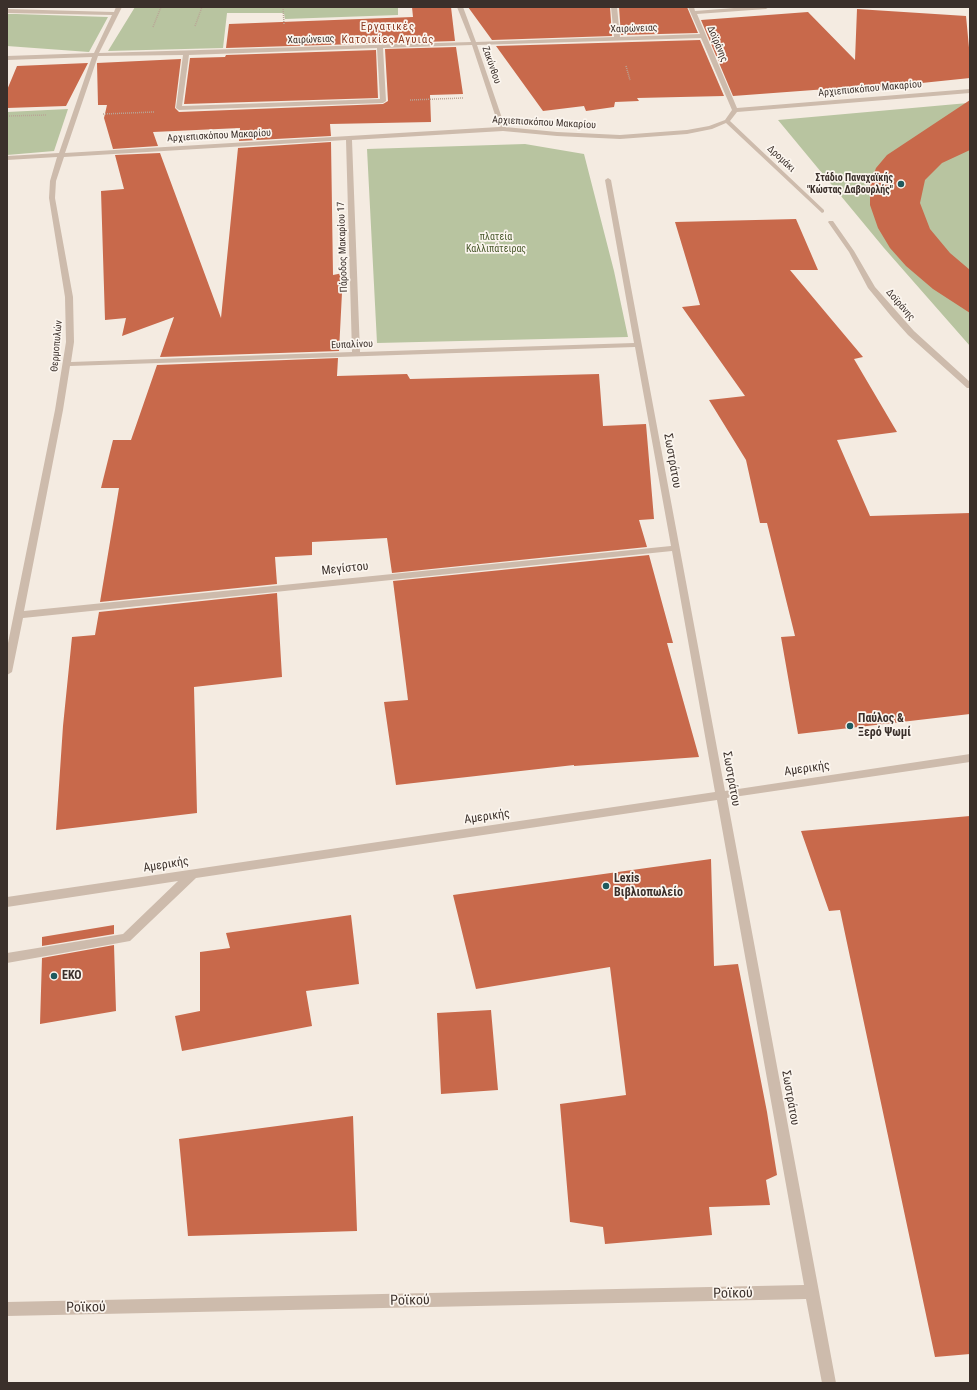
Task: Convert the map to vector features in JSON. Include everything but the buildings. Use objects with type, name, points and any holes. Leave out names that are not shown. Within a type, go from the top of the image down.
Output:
[{"type":"street","name":"Θερμοπυλών","points":[[7,672],[9,647],[18,615],[59,410],[70,342],[69,297],[52,198],[53,181],[74,114],[95,56],[119,7]]},
{"type":"street","name":"Ζακύνθου","points":[[460,7],[503,129]]},
{"type":"street","points":[[614,7],[617,38]]},
{"type":"street","points":[[692,10],[766,7]]},
{"type":"street","name":"Δοϊράνης","points":[[692,10],[735,110]]},
{"type":"street","points":[[7,11],[116,14]]},
{"type":"street","name":"Χαιρώνειας","points":[[7,58],[702,36]]},
{"type":"street","points":[[186,53],[179,108],[383,100],[380,47]]},
{"type":"street","name":"Χαιρώνειας","points":[[7,53],[40,56]]},
{"type":"street","name":"Αρχιεπισκόπου Μακαρίου","points":[[7,158],[503,129],[557,134],[620,136],[688,132],[710,128],[726,121],[735,110],[970,91]]},
{"type":"street","name":"Δρομάκι","points":[[726,121],[822,211]]},
{"type":"street","name":"Πάροδος Μακαρίου 17","points":[[349,138],[356,355]]},
{"type":"street","name":"Σωστράτου","points":[[608,180],[829,1383]]},
{"type":"street","name":"Δοϊράνης","points":[[832,222],[852,252],[872,288],[912,334],[970,386]]},
{"type":"street","name":"Ευπαλίνου","points":[[66,364],[638,345]]},
{"type":"street","name":"Μεγίστου","points":[[18,615],[675,548]]},
{"type":"street","name":"Αμερικής","points":[[7,902],[970,758]]},
{"type":"street","points":[[7,958],[126,938],[193,874]]},
{"type":"street","name":"Ροϊκού","points":[[7,1309],[812,1292]]},
{"type":"path","points":[[383,100],[492,97]]},
{"type":"path","points":[[7,116],[153,112],[179,108]]},
{"type":"green space","points":[[135,7],[398,7],[398,15],[285,19],[284,13],[227,13],[223,48],[108,51]]},
{"type":"green space","points":[[7,14],[108,17],[89,52],[7,46]]},
{"type":"green space","name":"Στάδιο Παναχαϊκής \"Κώστας Δαβουρλής\"","points":[[970,104],[970,346],[884,248],[778,120]]},
{"type":"green space","points":[[68,109],[54,151],[7,155],[7,112]]},
{"type":"green space","name":"πλατεία Καλλιπάτειρας","points":[[525,144],[584,154],[614,271],[628,337],[377,343],[367,149]]},
{"type":"place","name":"Στάδιο Παναχαϊκής \"Κώστας Δαβουρλής\"","points":[[901,184]]},
{"type":"place","name":"Παύλος & Ξερό Ψωμί","points":[[850,726]]},
{"type":"place","name":"Lexis Βιβλιοπωλείο","points":[[606,886]]},
{"type":"place","name":"EKO","points":[[54,976]]},
{"type":"district","name":"Εργατικές Κατοικίες Αγυιάς","points":[[388,33]]}]
